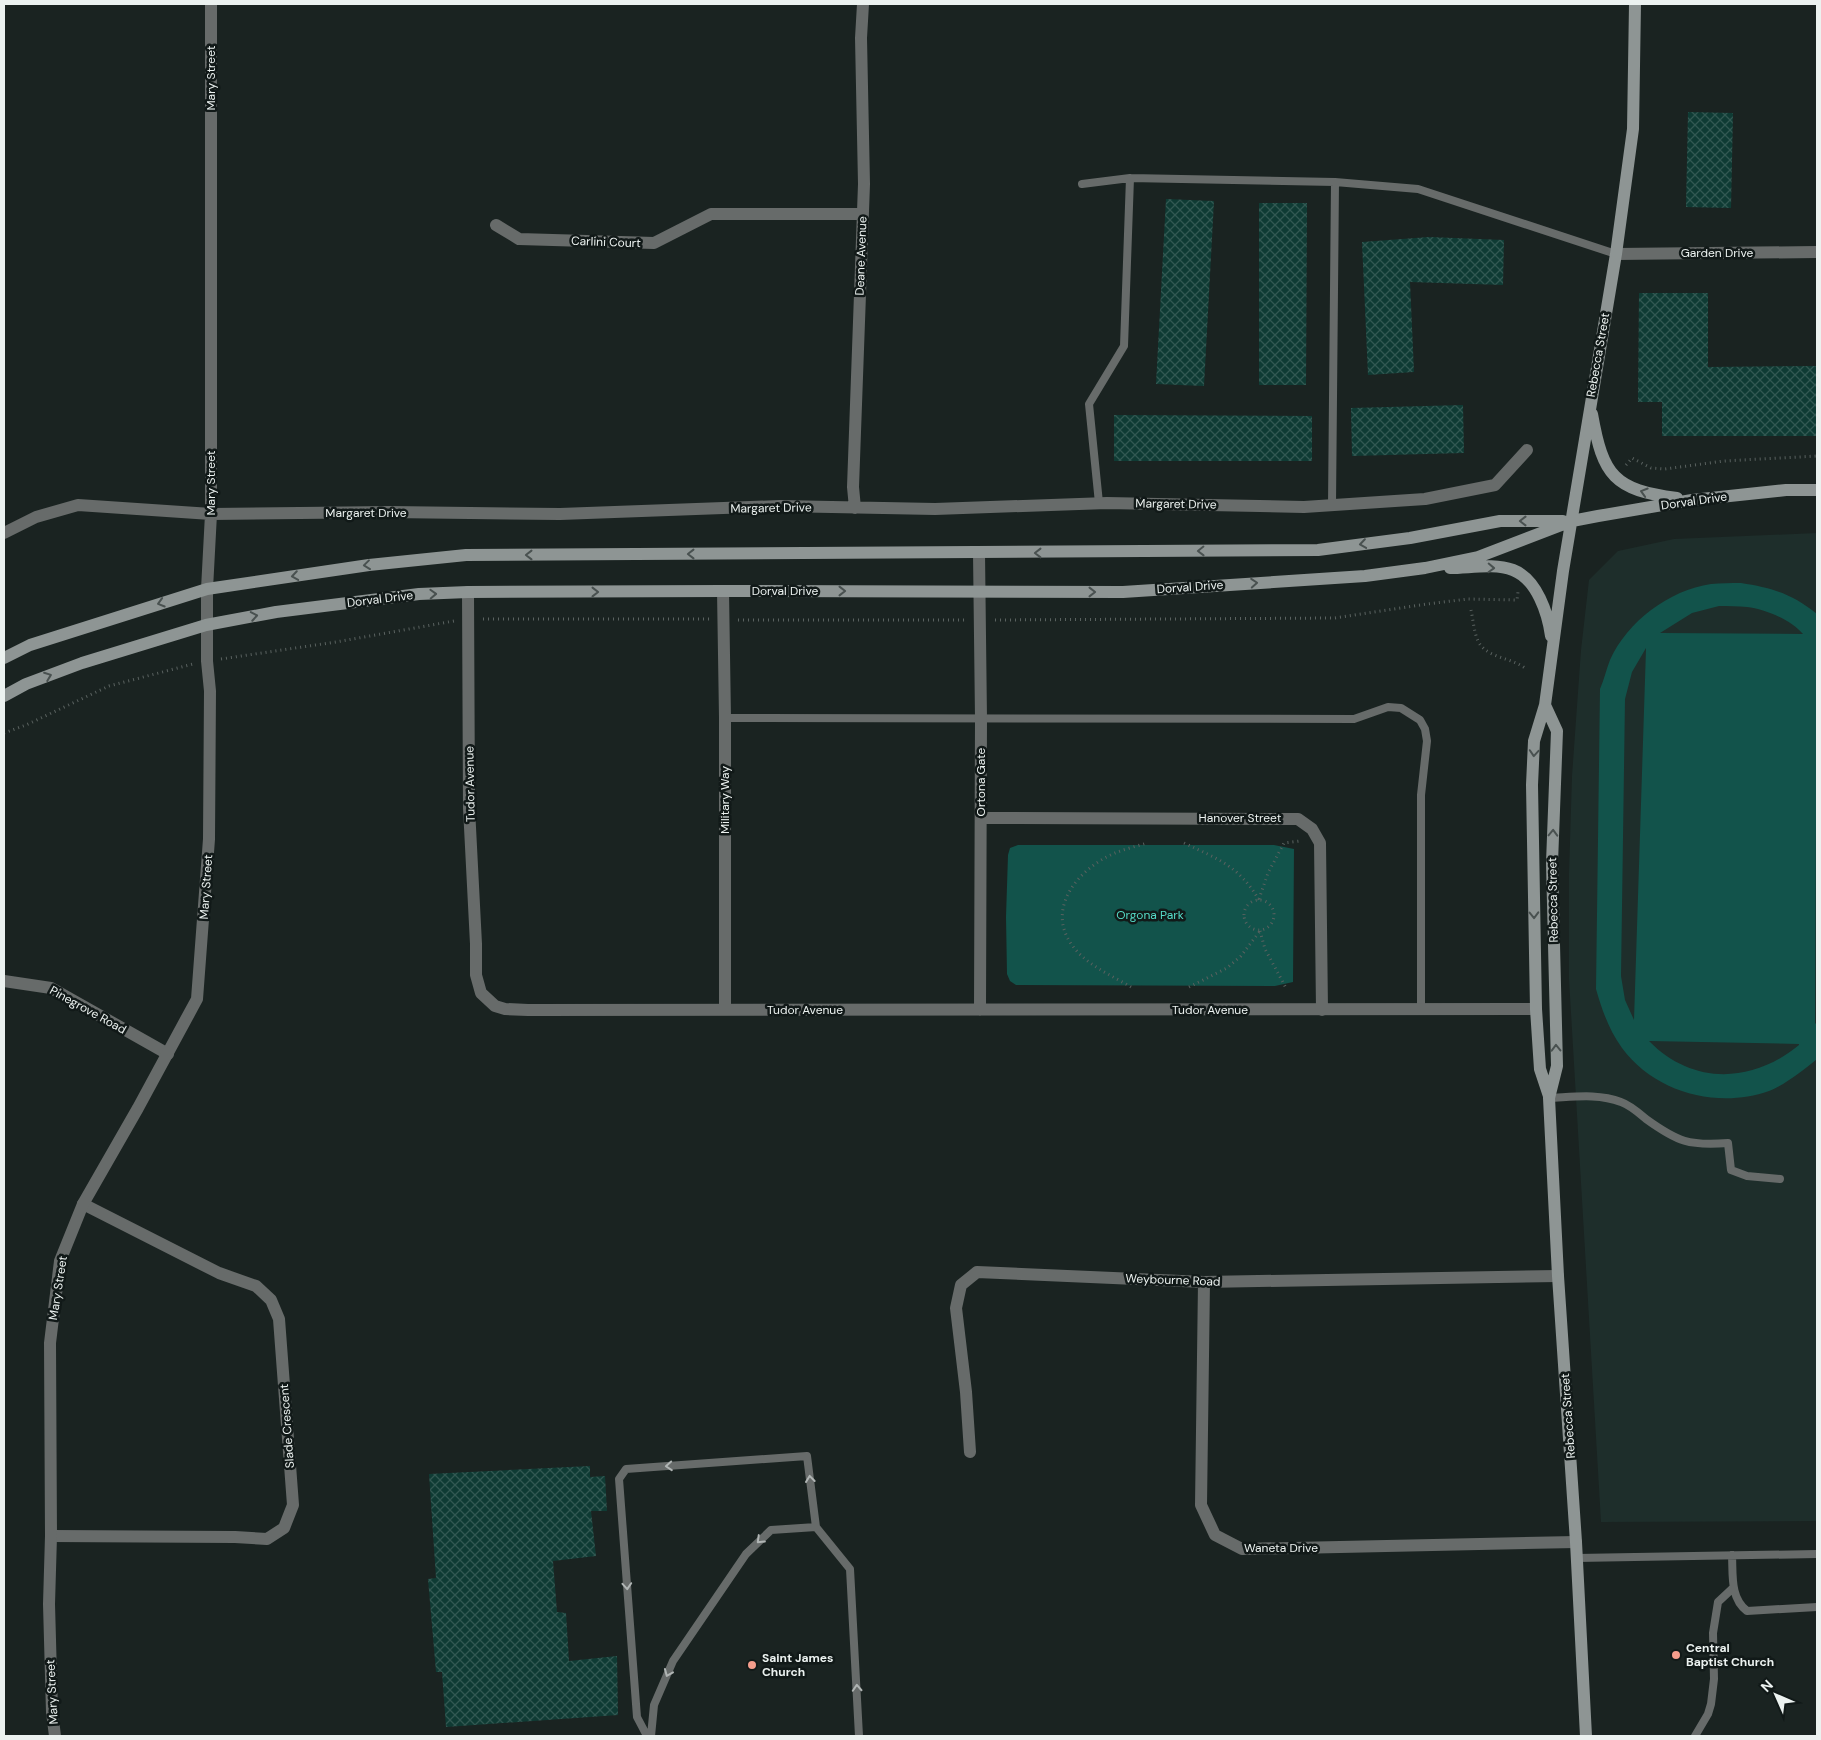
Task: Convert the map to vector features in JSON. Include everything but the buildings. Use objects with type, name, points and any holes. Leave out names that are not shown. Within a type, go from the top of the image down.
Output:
[{"type":"main road","name":"Rebecca Street","points":[[1586,1736],[1549,1097],[1540,1069],[1536,1009],[1532,785],[1534,741],[1545,706],[1559,594],[1616,254],[1633,129],[1635,4]]},
{"type":"main road","points":[[1590,401],[1596,439],[1602,458],[1614,476],[1649,495],[1692,500]]},
{"type":"main road","name":"Dorval Drive","points":[[4,658],[30,645],[207,589],[369,564],[466,555],[1318,550],[1410,538],[1500,521],[1572,521],[1692,500],[1786,490],[1817,490]]},
{"type":"main road","name":"Dorval Drive","points":[[4,696],[26,684],[82,663],[206,624],[276,612],[400,597],[468,592],[1122,592],[1365,576],[1425,568],[1478,556],[1572,521]]},
{"type":"main road","points":[[1425,568],[1492,567],[1513,570],[1526,579],[1540,600],[1549,621],[1553,652]]},
{"type":"main road","name":"Rebecca Street","points":[[1545,706],[1557,731],[1552,863],[1557,1066],[1549,1097]]},
{"type":"street","name":"Mary Street","points":[[55,1736],[52,1712],[49,1604],[51,1536],[50,1343],[60,1261],[83,1204],[197,999],[209,839],[210,691],[206,624],[211,514],[212,4]]},
{"type":"street","name":"Deane Avenue","points":[[855,508],[853,487],[864,184],[863,4]]},
{"type":"street","name":"Carlini Court","points":[[496,225],[519,239],[654,243],[712,214],[863,214]]},
{"type":"street","name":"Garden Drive","points":[[1616,254],[1817,252]]},
{"type":"street","name":"Margaret Drive","points":[[4,531],[36,518],[78,505],[211,514],[390,512],[560,514],[780,506],[935,509],[1099,503],[1304,507],[1425,499],[1495,485],[1527,450]]},
{"type":"street","name":"Ortona Gate","points":[[979,553],[982,719],[980,1010]]},
{"type":"street","name":"Military Way","points":[[723,591],[725,718],[724,1010]]},
{"type":"street","name":"Tudor Avenue","points":[[468,592],[469,808],[476,976],[481,993],[495,1006],[505,1009],[724,1010],[1536,1009]]},
{"type":"street","name":"Hanover Street","points":[[981,818],[1298,819],[1312,829],[1320,843],[1322,1010]]},
{"type":"street","name":"Pinegrove Road","points":[[4,981],[51,988],[168,1054]]},
{"type":"street","name":"Slade Crescent","points":[[51,1536],[267,1539],[284,1528],[293,1505],[279,1319],[271,1300],[256,1286],[219,1273],[83,1204]]},
{"type":"street","name":"Weybourne Road","points":[[970,1452],[966,1392],[956,1308],[961,1285],[977,1272],[1204,1282],[1558,1276]]},
{"type":"street","name":"Waneta Drive","points":[[1204,1282],[1201,1505],[1214,1535],[1242,1549],[1576,1542]]},
{"type":"lane","points":[[1082,184],[1130,178],[1334,182],[1418,189],[1616,254]]},
{"type":"lane","points":[[1099,503],[1089,404],[1124,346],[1130,178]]},
{"type":"lane","points":[[1332,505],[1334,182]]},
{"type":"lane","points":[[725,718],[1354,719],[1388,707],[1401,708],[1411,712],[1420,720],[1425,728],[1427,741],[1421,795],[1421,1010]]},
{"type":"lane","points":[[1549,1097],[1591,1096],[1615,1099],[1680,1140],[1703,1145],[1728,1143],[1732,1170],[1747,1176],[1780,1179]]},
{"type":"lane","points":[[647,1736],[637,1716],[619,1479],[626,1469],[807,1456],[816,1527],[850,1569],[859,1736]]},
{"type":"lane","points":[[651,1736],[654,1705],[673,1660],[746,1554],[771,1530],[816,1527]]},
{"type":"lane","points":[[1577,1558],[1817,1554]]},
{"type":"lane","points":[[1732,1555],[1733,1588],[1740,1606],[1747,1611],[1817,1607]]},
{"type":"lane","points":[[1695,1736],[1708,1714],[1711,1704],[1714,1679],[1713,1633],[1718,1602],[1733,1588]]},
{"type":"path","points":[[1623,468],[1632,458],[1650,468],[1666,469],[1724,460],[1817,456]]},
{"type":"path","points":[[998,620],[1335,618],[1468,599],[1517,600],[1518,574]]},
{"type":"path","points":[[1471,610],[1478,642],[1488,652],[1520,663],[1526,669]]},
{"type":"path","points":[[490,618],[706,619]]},
{"type":"path","points":[[742,620],[962,620]]},
{"type":"path","points":[[1259,900],[1268,873],[1284,843],[1300,841]]},
{"type":"path","points":[[1131,987],[1088,961],[1072,945],[1062,924],[1064,900],[1075,881],[1091,867],[1114,853],[1148,843]]},
{"type":"path","points":[[1184,843],[1236,870],[1250,885],[1259,900]]},
{"type":"path","points":[[1188,987],[1227,968],[1241,956],[1260,930],[1270,926],[1274,917],[1272,907],[1268,903],[1254,900],[1246,906],[1243,916],[1251,928],[1260,930]]},
{"type":"path","points":[[1260,930],[1265,949],[1286,988]]},
{"type":"shaded area","points":[[1817,533],[1817,1521],[1601,1522],[1569,979],[1569,874],[1572,776],[1581,650],[1589,580],[1618,551],[1674,539]]},
{"type":"green space","points":[[1741,583],[1782,593],[1799,601],[1817,614],[1815,1024],[1817,1022],[1817,1059],[1775,1089],[1749,1096],[1729,1098],[1689,1093],[1670,1086],[1636,1064],[1613,1034],[1598,997],[1596,989],[1600,689],[1617,646],[1638,621],[1651,610],[1680,593],[1695,587],[1711,584]],"holes":[[[1719,606],[1762,610],[1792,624],[1803,634],[1660,633],[1692,613]],[[1646,648],[1634,1020],[1625,1000],[1621,976],[1625,699],[1632,672]],[[1649,1041],[1799,1044],[1781,1058],[1762,1067],[1743,1072],[1723,1074],[1704,1072],[1685,1066],[1666,1056]]]},
{"type":"green space","name":"Orgona Park","points":[[1018,845],[1274,845],[1294,849],[1293,982],[1275,986],[1016,985],[1010,981],[1007,974],[1006,917],[1008,855],[1010,848]]},
{"type":"place","name":"Central Baptist Church","points":[[1676,1655]]},
{"type":"place","name":"Saint James Church","points":[[752,1665]]}]
